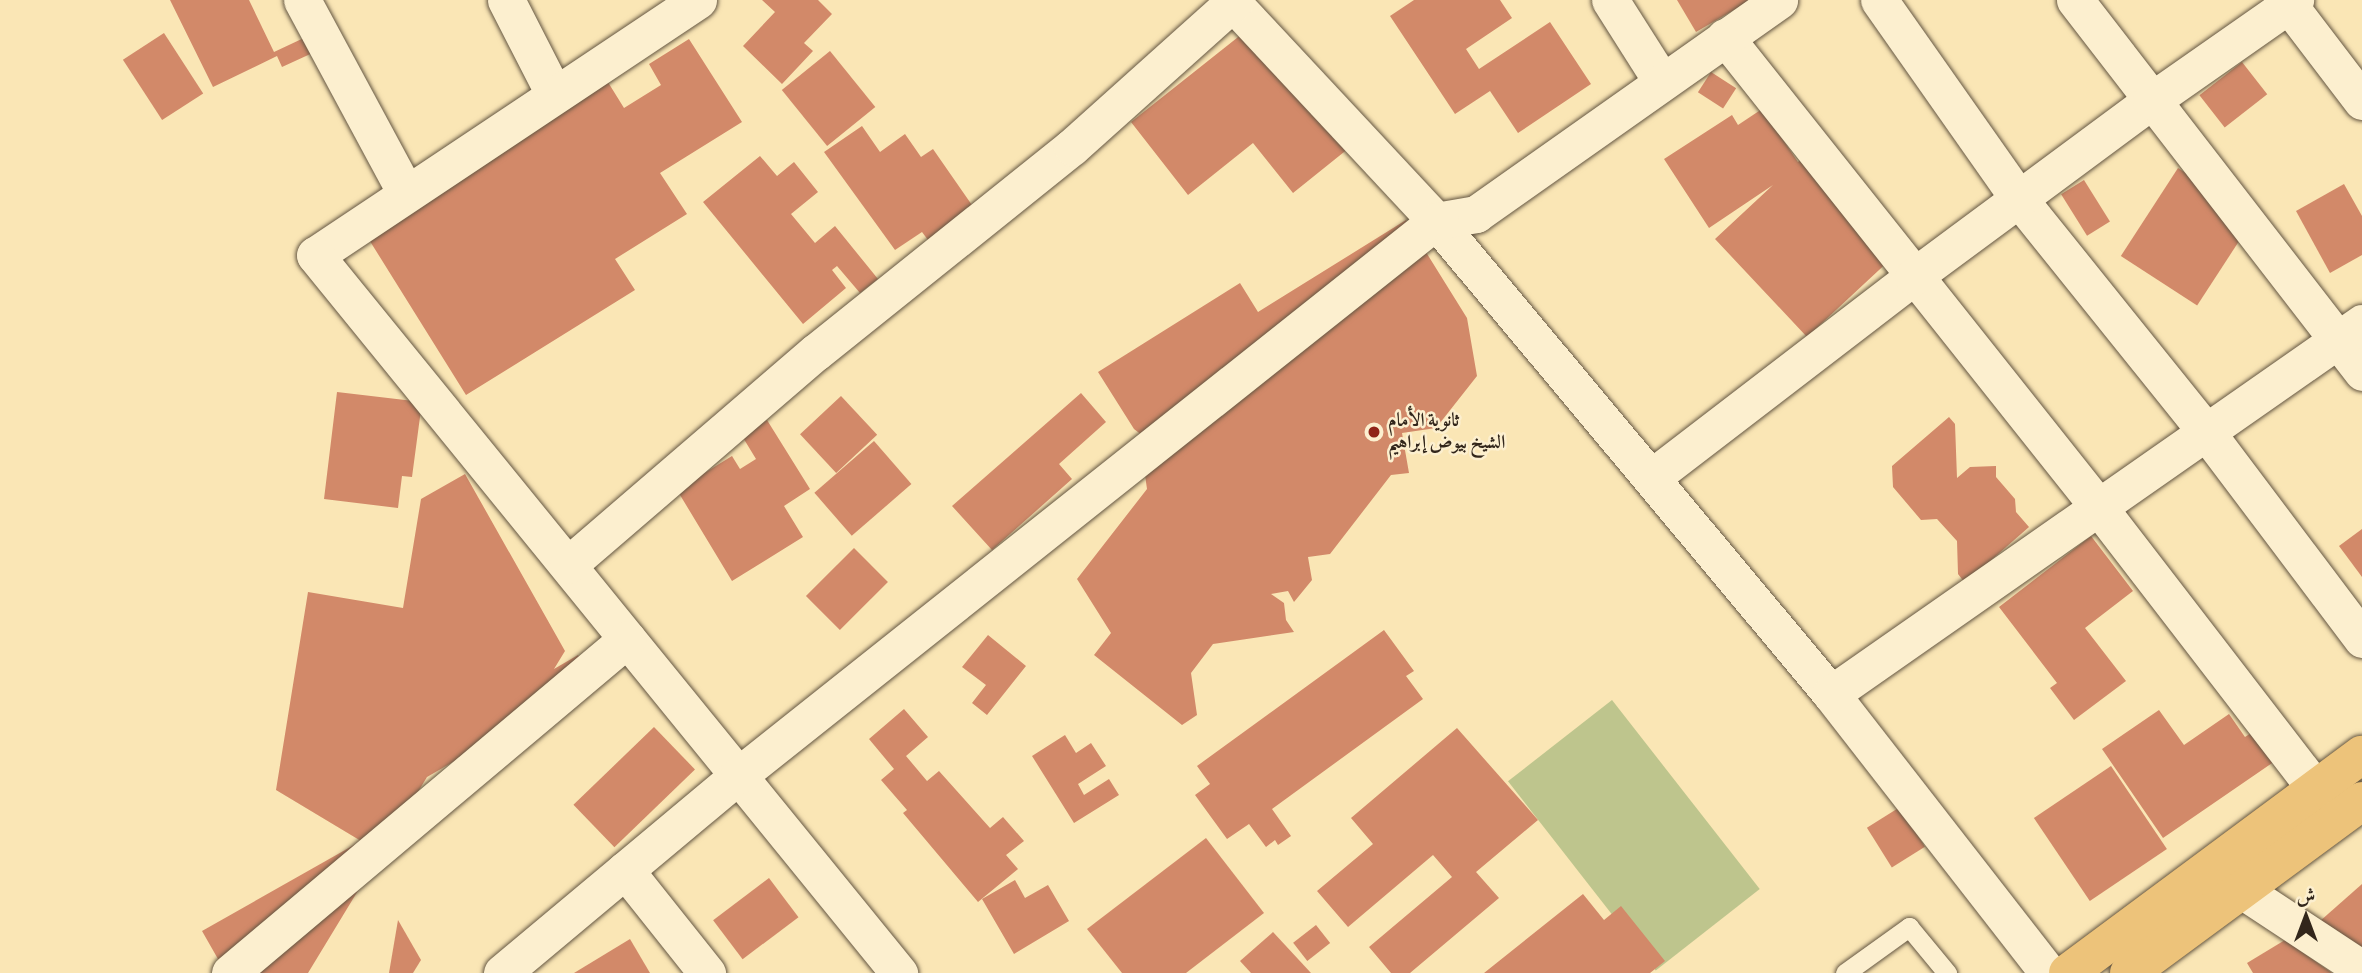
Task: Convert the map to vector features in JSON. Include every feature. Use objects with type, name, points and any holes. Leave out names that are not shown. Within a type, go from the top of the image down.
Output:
[{"type":"main road","points":[[2068,973],[2362,755]]},
{"type":"main road","points":[[2129,973],[2362,801]]},
{"type":"street","points":[[302,0],[406,193]]},
{"type":"street","points":[[506,0],[554,94]]},
{"type":"street","points":[[698,0],[315,255],[899,973]]},
{"type":"street","points":[[1610,0],[1662,82]]},
{"type":"street","points":[[502,973],[739,775],[1436,221],[1476,214],[1779,0]]},
{"type":"street","points":[[1879,0],[2019,199],[2207,433],[2362,639]]},
{"type":"street","points":[[2075,0],[2151,101],[2350,332],[2362,372]]},
{"type":"street","points":[[568,565],[816,352],[1072,147],[1233,1],[1436,221],[1831,694],[2048,973]]},
{"type":"street","points":[[1651,478],[1913,277],[2289,1],[2362,100]]},
{"type":"street","points":[[1725,37],[2100,509],[2316,789]]},
{"type":"street","points":[[1831,694],[2100,509],[2350,332]]},
{"type":"street","points":[[230,973],[627,639]]},
{"type":"street","points":[[625,870],[707,973]]},
{"type":"street","points":[[2242,890],[2362,969]]},
{"type":"lane","points":[[1845,973],[1909,927],[1947,973]]},
{"type":"green space","points":[[1612,700],[1760,889],[1656,970],[1508,781]]},
{"type":"building","points":[[170,0],[249,0],[274,52],[323,29],[330,45],[282,67],[277,56],[213,87]]},
{"type":"building","points":[[762,0],[818,0],[832,14],[804,43],[813,51],[782,84],[743,46],[775,12]]},
{"type":"building","points":[[1414,0],[1500,0],[1512,18],[1466,49],[1479,69],[1550,22],[1591,84],[1518,133],[1490,91],[1455,114],[1390,16]]},
{"type":"building","points":[[1677,0],[1751,0],[1696,32]]},
{"type":"building","points":[[1252,26],[1349,148],[1293,193],[1253,143],[1188,195],[1131,122]]},
{"type":"building","points":[[164,33],[203,93],[162,120],[123,60]]},
{"type":"building","points":[[689,39],[742,122],[660,173],[687,214],[615,259],[635,290],[466,395],[363,230],[606,79],[624,108],[661,85],[649,64]]},
{"type":"building","points":[[830,51],[875,107],[827,146],[782,90]]},
{"type":"building","points":[[2242,62],[2267,94],[2225,128],[2199,95]]},
{"type":"building","points":[[1711,72],[1736,88],[1723,108],[1698,92]]},
{"type":"building","points":[[1762,109],[1798,162],[1801,159],[1893,257],[1807,337],[1715,239],[1773,185],[1709,228],[1664,159],[1732,115],[1738,125]]},
{"type":"building","points":[[862,126],[880,152],[905,134],[921,157],[933,149],[974,208],[928,240],[922,232],[895,250],[824,152]]},
{"type":"building","points":[[760,156],[777,176],[794,162],[818,192],[791,214],[815,243],[835,226],[878,279],[860,293],[837,266],[832,270],[846,288],[803,324],[703,202]]},
{"type":"building","points":[[2178,168],[2254,218],[2197,306],[2121,256]]},
{"type":"building","points":[[2084,180],[2110,222],[2087,236],[2061,194]]},
{"type":"building","points":[[2344,184],[2362,216],[2362,255],[2330,273],[2296,211]]},
{"type":"building","points":[[1406,220],[1467,318],[1477,376],[1436,428],[1402,433],[1409,473],[1391,475],[1330,554],[1308,557],[1312,580],[1294,602],[1288,591],[1271,594],[1284,603],[1286,620],[1294,632],[1213,644],[1191,673],[1197,715],[1182,725],[1094,655],[1111,633],[1077,579],[1147,489],[1145,475],[1164,452],[1134,429],[1098,372],[1240,283],[1258,312]]},
{"type":"building","points":[[337,392],[422,402],[412,477],[402,476],[398,508],[324,499]]},
{"type":"building","points":[[1081,393],[1106,422],[1059,464],[1072,479],[992,550],[952,506]]},
{"type":"building","points":[[841,396],[877,435],[836,473],[800,434]]},
{"type":"building","points":[[1949,417],[1955,424],[1957,478],[1970,467],[1996,466],[1996,477],[2015,499],[2016,512],[2029,527],[1965,583],[1958,574],[1957,541],[1937,519],[1921,520],[1893,487],[1892,466]]},
{"type":"building","points":[[767,420],[810,489],[784,506],[803,537],[732,581],[677,490],[732,456],[740,469],[756,459],[742,436]]},
{"type":"building","points":[[874,441],[911,484],[852,536],[814,493]]},
{"type":"building","points":[[465,474],[565,651],[554,669],[578,655],[593,681],[427,777],[308,973],[226,973],[202,931],[361,841],[276,790],[308,592],[403,608],[421,499]]},
{"type":"building","points":[[2362,529],[2362,577],[2339,546]]},
{"type":"building","points":[[2091,536],[2133,591],[2085,628],[2126,681],[2074,720],[2050,688],[2057,683],[1999,607]]},
{"type":"building","points":[[854,548],[888,582],[840,630],[806,596]]},
{"type":"building","points":[[1384,630],[1414,671],[1406,676],[1423,699],[1272,809],[1291,836],[1278,845],[1275,840],[1266,847],[1249,824],[1227,839],[1195,795],[1210,784],[1197,766]]},
{"type":"building","points":[[988,635],[1026,666],[987,715],[972,703],[986,685],[962,667]]},
{"type":"building","points":[[904,709],[928,737],[906,756],[927,781],[939,771],[990,828],[1003,817],[1024,841],[1006,855],[1018,869],[978,902],[903,813],[907,810],[881,780],[894,769],[869,739]]},
{"type":"building","points":[[2159,710],[2184,745],[2229,714],[2245,737],[2257,729],[2278,759],[2163,838],[2102,749]]},
{"type":"building","points":[[654,727],[695,769],[614,847],[573,805]]},
{"type":"building","points":[[1457,728],[1538,820],[1476,872],[1499,898],[1410,973],[1391,973],[1369,947],[1452,877],[1433,855],[1348,927],[1317,891],[1373,844],[1351,818]]},
{"type":"building","points":[[1065,735],[1076,753],[1091,743],[1106,766],[1078,784],[1084,795],[1109,779],[1119,795],[1074,823],[1032,756]]},
{"type":"building","points":[[2111,766],[2167,849],[2090,901],[2034,818]]},
{"type":"building","points":[[1900,807],[1925,847],[1892,868],[1867,828]]},
{"type":"building","points":[[1206,838],[1264,913],[1186,973],[1122,973],[1087,929]]},
{"type":"building","points":[[769,878],[798,917],[743,959],[713,920]]},
{"type":"building","points":[[1015,880],[1025,898],[1048,885],[1069,921],[1014,954],[982,899]]},
{"type":"building","points":[[2362,884],[2362,973],[2311,929]]},
{"type":"building","points":[[1583,894],[1604,920],[1621,906],[1665,961],[1650,973],[1484,973]]},
{"type":"building","points":[[398,920],[421,960],[413,973],[389,973]]},
{"type":"building","points":[[1316,925],[1330,943],[1307,961],[1293,943]]},
{"type":"building","points":[[1273,932],[1311,973],[1251,973],[1240,961]]},
{"type":"building","points":[[630,939],[650,973],[574,973]]},
{"type":"building","points":[[2285,940],[2332,973],[2253,973],[2247,963]]},
{"type":"place","name":"ثانوية الأمام الشيخ بيوض إبراهيم","points":[[1374,432]]}]
